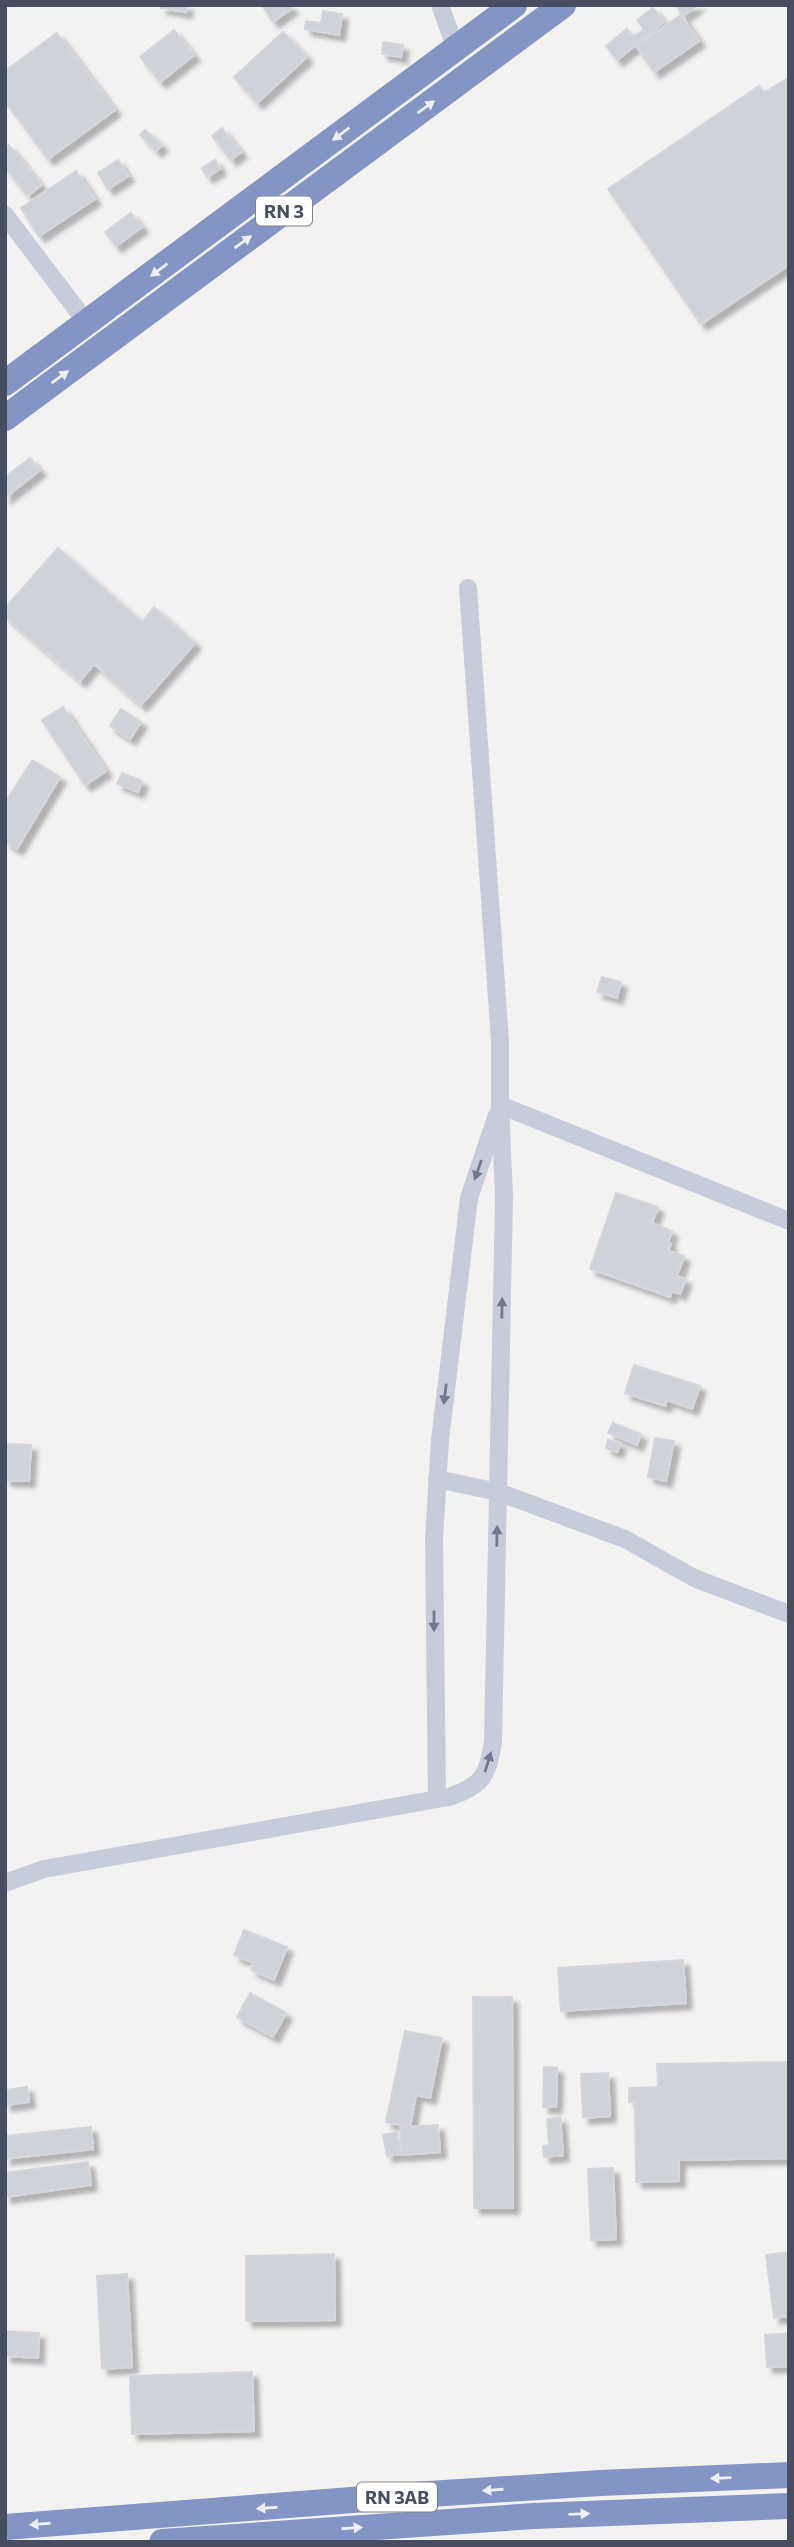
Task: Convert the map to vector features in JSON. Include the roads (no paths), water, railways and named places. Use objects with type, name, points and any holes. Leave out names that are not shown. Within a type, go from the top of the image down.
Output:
[{"type":"highway","name":"RN 3","points":[[5,383],[514,5]]},
{"type":"highway","name":"RN 3","points":[[5,418],[563,5]]},
{"type":"highway","name":"RN 3AB","points":[[5,2527],[456,2493],[789,2475]]},
{"type":"highway","name":"RN 3AB","points":[[162,2542],[534,2516],[789,2506]]},
{"type":"street","points":[[440,5],[456,49]]},
{"type":"street","points":[[5,215],[87,323]]},
{"type":"street","points":[[5,1883],[44,1869],[437,1799],[470,1790],[489,1766],[493,1741],[505,1196],[500,1041],[468,588]]},
{"type":"street","points":[[500,1105],[789,1221]]},
{"type":"street","points":[[437,1799],[434,1538],[440,1440],[469,1198],[500,1105]]},
{"type":"street","points":[[437,1479],[498,1492],[625,1539],[694,1578],[789,1614]]}]
